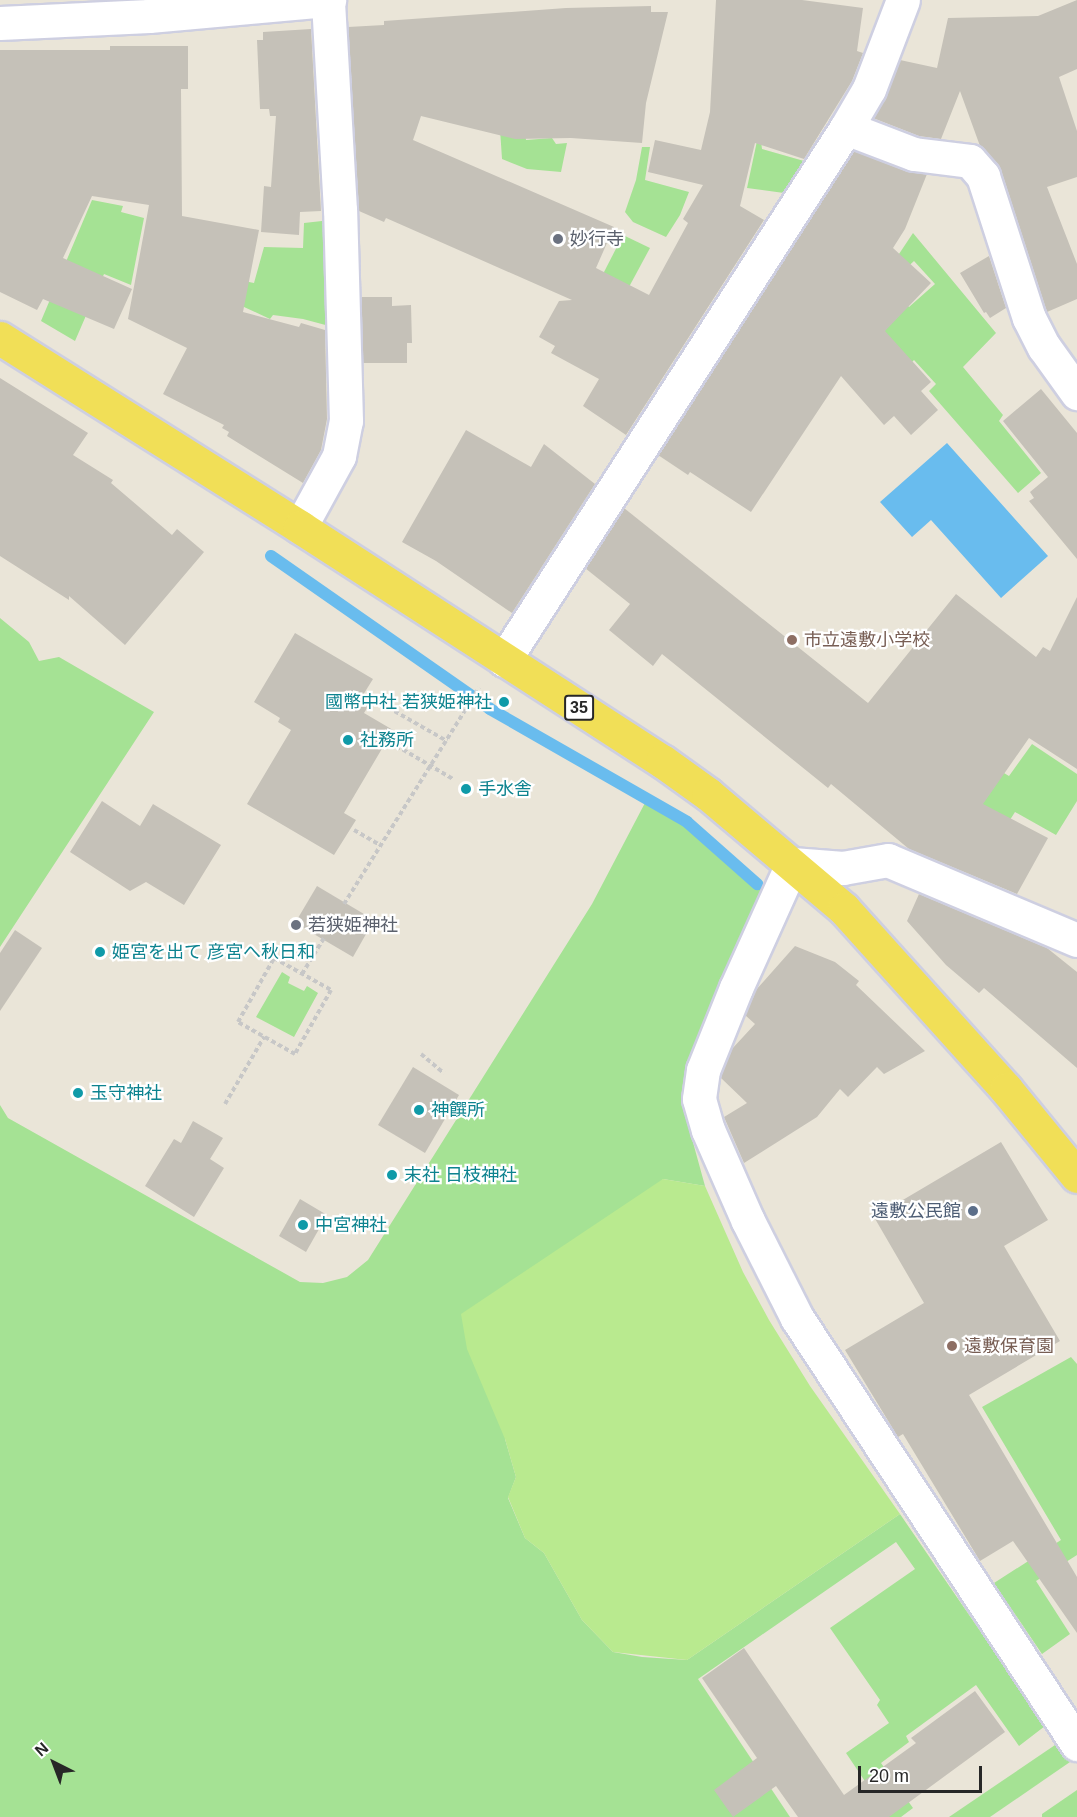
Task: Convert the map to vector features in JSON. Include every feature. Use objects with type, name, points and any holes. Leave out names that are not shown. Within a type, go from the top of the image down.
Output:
[{"type":"main road","name":"35","points":[[0,338],[300,527],[662,761],[708,794],[844,909],[1006,1089],[1077,1176]]},
{"type":"street","points":[[0,23],[149,16],[328,0],[340,210],[346,421],[339,456],[300,527]]},
{"type":"street","points":[[504,660],[846,128],[869,89],[903,0]]},
{"type":"street","points":[[846,128],[914,154],[970,161],[983,176],[1029,318],[1044,347],[1077,393]]},
{"type":"street","points":[[1077,940],[888,860],[843,868],[792,864],[736,988],[703,1070],[699,1099],[708,1130],[748,1221],[797,1318],[1077,1744]]},
{"type":"path","points":[[344,904],[482,685]]},
{"type":"path","points":[[375,700],[447,741]]},
{"type":"path","points":[[390,742],[453,779]]},
{"type":"path","points":[[354,830],[380,845]]},
{"type":"path","points":[[302,974],[324,938]]},
{"type":"path","points":[[274,958],[302,974],[331,990],[295,1054],[238,1022],[274,958]]},
{"type":"path","points":[[225,1104],[264,1037]]},
{"type":"path","points":[[421,1054],[444,1073]]},
{"type":"green space","points":[[524,126],[526,140],[552,138],[556,144],[567,143],[561,172],[527,169],[502,159],[500,129]]},
{"type":"green space","points":[[757,141],[761,141],[762,149],[804,161],[784,193],[747,188]]},
{"type":"green space","points":[[642,147],[650,147],[645,180],[689,192],[680,215],[666,237],[633,222],[625,212],[636,180]]},
{"type":"green space","points":[[92,200],[123,206],[121,212],[144,218],[131,285],[104,274],[75,341],[41,321]]},
{"type":"green space","points":[[331,220],[333,327],[303,319],[273,315],[270,319],[218,295],[234,279],[254,283],[264,247],[303,248],[304,223]]},
{"type":"green space","points":[[913,233],[996,333],[963,367],[1003,415],[999,421],[1041,473],[1018,493],[929,391],[936,384],[914,360],[906,368],[869,319],[891,289],[909,307],[935,284],[914,261],[902,272],[893,263]]},
{"type":"green space","points":[[623,235],[650,248],[609,324],[584,311]]},
{"type":"green space","points":[[0,618],[29,642],[39,661],[59,657],[154,712],[0,947]]},
{"type":"green space","points":[[1032,744],[1077,774],[1077,801],[1056,835],[1015,812],[1008,823],[953,793],[975,756],[1009,776]]},
{"type":"green space","points":[[646,801],[701,836],[762,888],[686,1073],[683,1106],[705,1186],[663,1179],[505,1439],[516,1477],[508,1498],[525,1538],[544,1553],[582,1620],[613,1652],[642,1657],[687,1660],[900,1514],[1045,1726],[1019,1746],[976,1685],[906,1736],[909,1742],[881,1763],[913,1808],[901,1817],[889,1817],[846,1753],[889,1723],[877,1705],[880,1700],[830,1628],[915,1569],[896,1542],[698,1679],[790,1817],[0,1817],[0,1105],[8,1118],[300,1282],[323,1283],[347,1277],[368,1260],[592,904]]},
{"type":"green space","points":[[282,972],[290,977],[288,983],[304,991],[307,986],[318,993],[294,1037],[256,1017]]},
{"type":"green space","points":[[663,1179],[705,1186],[743,1272],[769,1320],[810,1386],[900,1514],[687,1660],[613,1652],[582,1620],[544,1553],[525,1538],[508,1497],[516,1477],[505,1439],[467,1349],[461,1314]]},
{"type":"green space","points":[[1071,1357],[1077,1364],[1077,1555],[1036,1581],[1070,1634],[1042,1654],[994,1583],[1061,1540],[982,1407]]},
{"type":"green space","points":[[1058,1743],[1070,1762],[990,1817],[949,1817]]},
{"type":"green space","points":[[1077,1790],[1077,1817],[1042,1817],[1042,1814]]},
{"type":"water","points":[[947,443],[1048,556],[1001,598],[931,520],[912,537],[880,502]]},
{"type":"building","points":[[716,0],[802,0],[863,8],[857,51],[863,53],[852,81],[804,159],[755,143],[740,206],[764,220],[626,435],[583,406],[599,379],[551,353],[555,346],[539,337],[559,301],[572,300],[386,218],[384,222],[359,211],[348,27],[384,25],[384,21],[566,8],[651,6],[651,12],[668,12],[646,103],[642,143],[571,138],[515,139],[421,116],[413,140],[614,227],[596,268],[649,295],[688,223],[683,219],[703,185],[648,172],[655,140],[701,150],[710,112]]},
{"type":"building","points":[[1077,0],[1077,69],[1059,77],[1077,131],[1077,177],[1047,187],[1077,264],[1077,299],[1047,312],[1001,170],[980,146],[960,91],[941,139],[919,136],[873,118],[886,96],[900,60],[937,68],[948,18],[1038,16]]},
{"type":"building","points":[[311,29],[321,211],[300,212],[299,235],[261,232],[264,186],[271,187],[276,116],[270,116],[269,109],[260,109],[257,40],[263,40],[263,32]]},
{"type":"building","points":[[110,46],[188,46],[188,89],[181,89],[182,216],[259,230],[243,312],[299,327],[301,323],[325,330],[327,419],[321,450],[303,483],[227,436],[229,432],[222,428],[224,425],[163,394],[187,348],[128,319],[149,205],[92,196],[63,258],[132,289],[114,329],[43,299],[37,310],[0,292],[0,50],[110,50]]},
{"type":"building","points":[[854,151],[908,172],[927,174],[905,229],[893,248],[931,283],[885,331],[931,382],[921,391],[938,410],[911,435],[894,416],[884,425],[841,376],[751,512],[690,472],[688,475],[658,455]]},
{"type":"building","points":[[989,256],[1006,308],[990,318],[986,312],[984,313],[960,273]]},
{"type":"building","points":[[361,297],[392,297],[392,306],[411,305],[412,343],[407,343],[407,363],[363,363]]},
{"type":"building","points":[[0,378],[88,433],[73,455],[113,480],[111,483],[172,535],[177,529],[204,552],[125,645],[69,596],[69,600],[0,556]]},
{"type":"building","points":[[1041,389],[1077,433],[1077,559],[1029,501],[1034,498],[1030,492],[1048,477],[1003,421]]},
{"type":"building","points":[[466,430],[531,467],[544,444],[595,484],[512,613],[436,561],[402,542]]},
{"type":"building","points":[[624,508],[868,703],[956,594],[1036,657],[1043,647],[1050,651],[1077,597],[1077,769],[1029,738],[983,804],[1048,838],[1017,894],[909,849],[831,784],[828,788],[662,654],[653,666],[609,630],[630,604],[585,568]]},
{"type":"building","name":"社務所","points":[[295,633],[373,679],[363,695],[372,700],[364,713],[393,730],[344,813],[356,820],[334,855],[247,804],[291,730],[278,722],[280,718],[254,702]]},
{"type":"building","points":[[102,801],[140,826],[153,804],[221,845],[184,905],[146,882],[130,891],[70,852]]},
{"type":"building","points":[[317,886],[374,920],[353,957],[295,923]]},
{"type":"building","points":[[919,894],[1047,948],[1077,972],[1077,1068],[984,988],[979,993],[946,965],[907,921]]},
{"type":"building","points":[[15,930],[42,948],[0,1011],[0,953]]},
{"type":"building","points":[[795,946],[835,962],[859,981],[856,985],[925,1051],[884,1074],[877,1067],[848,1097],[840,1089],[817,1117],[744,1163],[724,1117],[747,1103],[721,1078],[721,1075],[731,1050],[755,1024],[745,1015],[755,991]]},
{"type":"building","name":"神饌所","points":[[413,1067],[459,1095],[425,1153],[378,1125]]},
{"type":"building","points":[[193,1121],[223,1138],[210,1159],[224,1168],[194,1217],[145,1186],[174,1139],[181,1143]]},
{"type":"building","points":[[1001,1142],[1048,1220],[1004,1246],[1060,1341],[969,1395],[1077,1577],[1077,1633],[1013,1541],[980,1561],[903,1434],[898,1437],[845,1350],[924,1303],[874,1217]]},
{"type":"building","name":"中宮神社","points":[[300,1199],[327,1215],[306,1252],[279,1236]]},
{"type":"building","points":[[744,1648],[844,1795],[916,1743],[911,1738],[975,1691],[1005,1732],[889,1817],[798,1817],[776,1786],[733,1817],[714,1790],[757,1758],[702,1678]]},
{"type":"waterway","points":[[271,556],[490,709],[687,822],[757,884]]},
{"type":"place","name":"妙行寺","points":[[558,239]]},
{"type":"place","name":"市立遠敷小学校","points":[[792,640]]},
{"type":"place","name":"國幣中社 若狭姫神社","points":[[504,702]]},
{"type":"place","name":"社務所","points":[[348,740]]},
{"type":"place","name":"手水舎","points":[[466,789]]},
{"type":"place","name":"若狭姫神社","points":[[296,925]]},
{"type":"place","name":"姫宮を出て 彦宮へ秋日和","points":[[100,952]]},
{"type":"place","name":"玉守神社","points":[[78,1093]]},
{"type":"place","name":"神饌所","points":[[419,1110]]},
{"type":"place","name":"末社 日枝神社","points":[[392,1175]]},
{"type":"place","name":"遠敷公民館","points":[[973,1211]]},
{"type":"place","name":"中宮神社","points":[[303,1225]]},
{"type":"place","name":"遠敷保育園","points":[[952,1346]]}]
